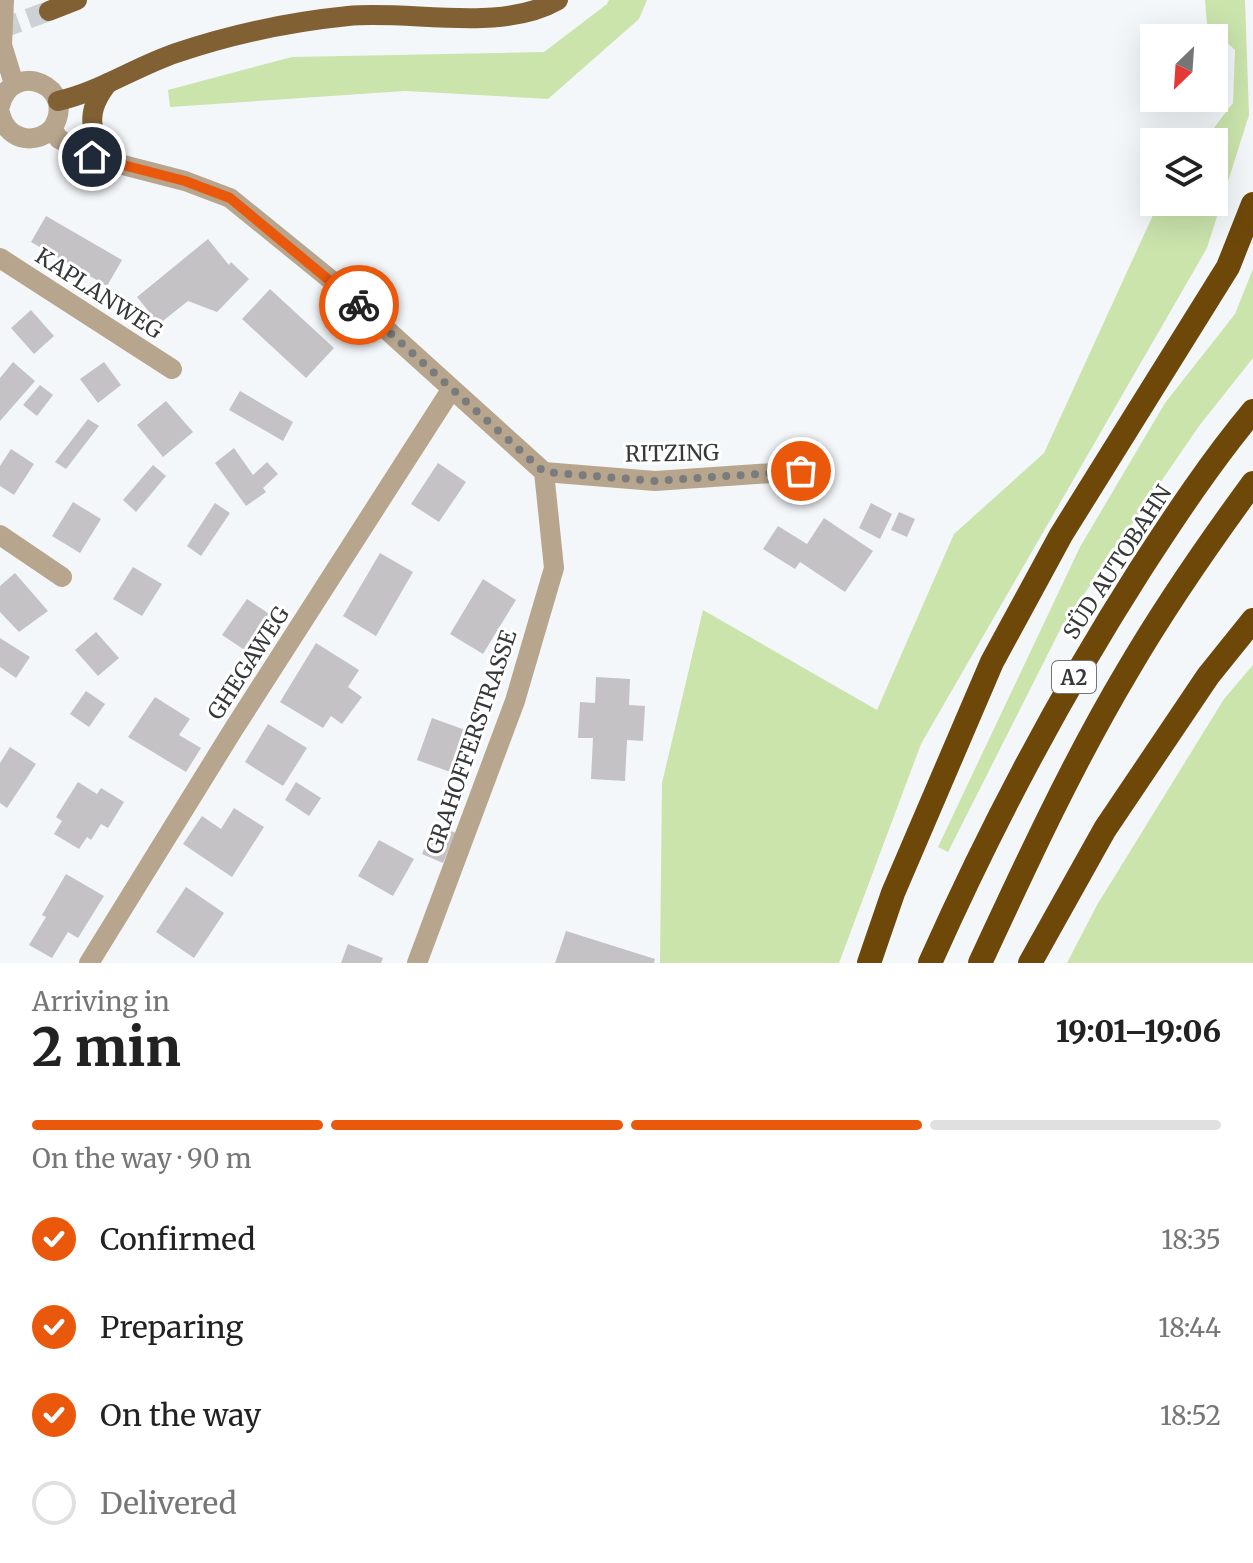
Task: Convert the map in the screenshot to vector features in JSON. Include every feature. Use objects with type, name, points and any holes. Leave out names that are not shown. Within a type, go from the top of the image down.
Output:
[{"type":"highway","points":[[869,963],[893,893],[992,662],[1061,535],[1228,267],[1253,204]]},
{"type":"highway","name":"SÜD AUTOBAHN","points":[[930,963],[1010,791],[1091,647],[1167,529],[1253,411]]},
{"type":"highway","name":"A2","points":[[980,963],[1051,813],[1127,671],[1209,543],[1253,483]]},
{"type":"highway","points":[[1030,963],[1105,829],[1208,676],[1253,620]]},
{"type":"main road","points":[[49,11],[77,0]]},
{"type":"main road","points":[[58,101],[78,97],[174,53],[264,27],[352,16],[504,17],[532,11],[558,0]]},
{"type":"main road","points":[[108,83],[96,98],[91,113],[101,150],[112,164]]},
{"type":"street","points":[[4,0],[2,45],[14,84]]},
{"type":"street","points":[[0,106],[3,96],[14,84],[30,80],[42,83],[58,101],[58,116],[52,129],[33,139],[21,138],[3,126]]},
{"type":"street","points":[[52,129],[59,139],[74,148],[112,164],[185,181],[230,198],[336,284],[544,472]]},
{"type":"street","name":"KAPLANWEG","points":[[0,258],[172,369]]},
{"type":"street","name":"GHEGAWEG","points":[[89,963],[233,730],[451,390]]},
{"type":"street","name":"RITZING","points":[[544,472],[655,481],[801,471]]},
{"type":"street","name":"GRAHOFFERSTRASSE","points":[[417,963],[515,701],[554,568],[544,472]]},
{"type":"street","points":[[0,535],[62,577]]},
{"type":"green space","points":[[609,0],[647,0],[639,19],[548,99],[405,91],[170,107],[168,90],[292,57],[544,52]]},
{"type":"green space","points":[[1205,0],[1245,0],[1249,115],[1228,182],[1228,128],[1214,128],[1233,103],[1235,50],[1228,44],[1228,24],[1207,24]]},
{"type":"green space","points":[[1153,216],[1217,216],[1207,248],[921,744],[839,963],[660,963],[662,783],[703,610],[877,710],[954,534],[1044,453]]},
{"type":"green space","points":[[1253,269],[1253,358],[1199,426],[1061,628],[948,852],[938,847],[1080,547],[1165,403],[1235,314]]},
{"type":"green space","points":[[1253,665],[1253,963],[1067,963],[1097,905],[1224,699]]},
{"type":"building","points":[[46,216],[122,260],[107,286],[31,242]]},
{"type":"building","points":[[208,239],[229,265],[231,262],[249,279],[217,312],[188,301],[159,324],[137,297]]},
{"type":"building","points":[[270,289],[334,348],[306,378],[242,319]]},
{"type":"building","points":[[31,310],[54,336],[34,354],[11,328]]},
{"type":"building","points":[[13,362],[35,381],[0,421],[0,378]]},
{"type":"building","points":[[104,362],[121,385],[98,403],[80,379]]},
{"type":"building","points":[[40,385],[53,395],[37,416],[23,405]]},
{"type":"building","points":[[240,391],[293,422],[283,441],[229,410]]},
{"type":"building","points":[[166,401],[193,432],[163,457],[137,425]]},
{"type":"building","points":[[88,419],[99,426],[66,469],[55,462]]},
{"type":"building","points":[[234,448],[253,475],[267,462],[278,474],[263,488],[266,492],[246,506],[215,463]]},
{"type":"building","points":[[11,449],[34,464],[14,495],[0,486],[0,466]]},
{"type":"building","points":[[438,463],[466,482],[439,522],[411,504]]},
{"type":"building","points":[[153,465],[166,476],[136,512],[123,500]]},
{"type":"building","points":[[73,502],[101,519],[80,553],[52,536]]},
{"type":"building","points":[[215,503],[230,513],[201,556],[187,546]]},
{"type":"building","points":[[871,503],[892,514],[880,539],[859,528]]},
{"type":"building","points":[[899,512],[915,519],[907,537],[891,530]]},
{"type":"building","points":[[824,518],[873,551],[845,592],[800,562],[795,569],[763,549],[778,526],[807,544]]},
{"type":"building","points":[[380,553],[413,572],[376,636],[343,616]]},
{"type":"building","points":[[133,567],[162,584],[142,616],[113,599]]},
{"type":"building","points":[[15,573],[48,611],[19,632],[0,612],[0,586]]},
{"type":"building","points":[[483,579],[516,600],[483,654],[450,634]]},
{"type":"building","points":[[247,599],[274,617],[249,653],[222,635]]},
{"type":"building","points":[[96,632],[119,658],[98,676],[75,650]]},
{"type":"building","points":[[0,638],[30,657],[16,678],[0,667]]},
{"type":"building","points":[[316,643],[359,670],[348,687],[362,697],[342,724],[331,716],[323,728],[280,702]]},
{"type":"building","points":[[596,677],[630,679],[629,705],[645,706],[643,741],[627,740],[625,781],[591,779],[593,738],[578,738],[580,702],[595,703]]},
{"type":"building","points":[[86,691],[105,704],[89,727],[70,714]]},
{"type":"building","points":[[155,697],[190,719],[179,735],[201,748],[186,772],[128,737]]},
{"type":"building","points":[[432,718],[468,731],[453,773],[417,760]]},
{"type":"building","points":[[268,724],[307,748],[283,786],[245,762]]},
{"type":"building","points":[[10,747],[36,764],[7,808],[0,803],[0,763]]},
{"type":"building","points":[[78,782],[97,794],[101,788],[124,802],[108,828],[101,824],[91,840],[87,837],[79,849],[54,834],[62,821],[56,817]]},
{"type":"building","points":[[296,782],[321,798],[309,816],[285,800]]},
{"type":"building","points":[[234,808],[264,827],[232,877],[183,844],[202,816],[221,829]]},
{"type":"building","points":[[435,824],[456,833],[443,863],[422,854]]},
{"type":"building","points":[[379,840],[414,859],[393,896],[358,876]]},
{"type":"building","points":[[66,874],[104,896],[78,938],[68,932],[52,958],[29,945]]},
{"type":"building","points":[[186,887],[224,913],[194,958],[156,932]]},
{"type":"building","points":[[566,931],[655,959],[654,963],[555,963]]},
{"type":"building","points":[[348,944],[383,958],[381,963],[341,963]]},
{"type":"tunnel","points":[[0,29],[49,11]]},
{"type":"way so far","points":[[359,305],[544,472],[655,481],[801,471]]},
{"type":"route","points":[[92,157],[185,181],[230,198],[359,305]]}]
